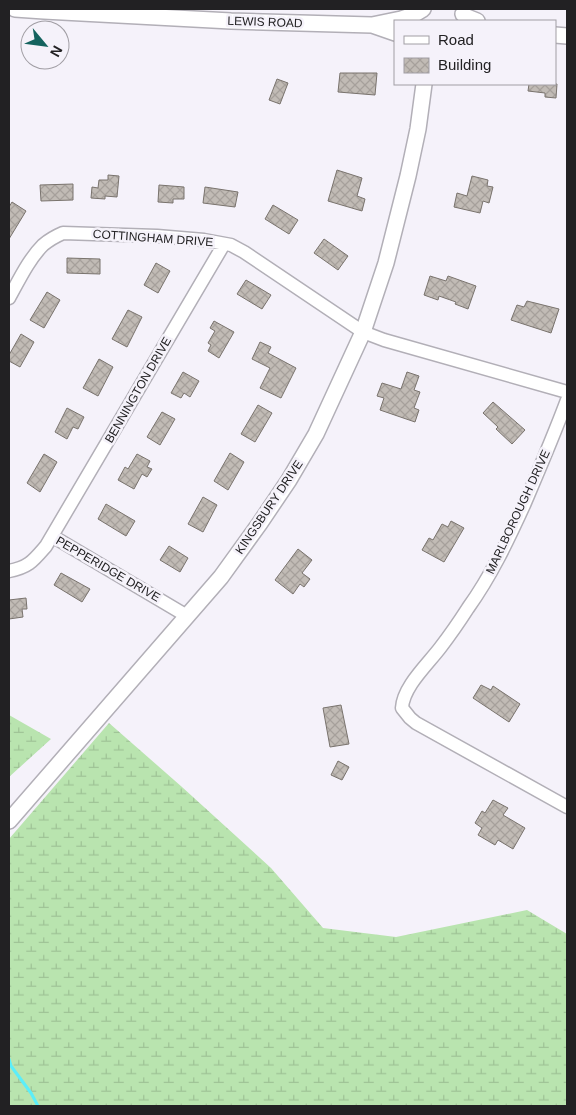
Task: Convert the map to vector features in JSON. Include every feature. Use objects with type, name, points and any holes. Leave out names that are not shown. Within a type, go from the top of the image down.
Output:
[{"type":"street","name":"LEWIS ROAD","points":[[15,9],[231,21],[372,25],[394,20]]},
{"type":"street","name":"LEWIS ROAD","points":[[396,20],[413,15],[423,9]]},
{"type":"street","points":[[416,20],[423,9]]},
{"type":"street","points":[[462,13],[474,20]]},
{"type":"street","points":[[372,25],[394,33]]},
{"type":"street","name":"KINGSBURY DRIVE","points":[[9,821],[221,576],[289,480],[316,434],[363,332],[390,247],[418,129],[424,85]]},
{"type":"street","name":"KINGSBURY DRIVE","points":[[418,129],[434,85]]},
{"type":"street","name":"COTTINGHAM DRIVE","points":[[9,298],[36,253],[44,244],[63,233],[157,236],[204,240],[231,245],[244,252],[363,332]]},
{"type":"street","name":"BENNINGTON DRIVE","points":[[52,536],[224,244]]},
{"type":"street","points":[[363,332],[384,340],[567,392]]},
{"type":"street","name":"MARLBOROUGH DRIVE","points":[[567,400],[538,474],[506,544],[480,592],[409,688],[404,696],[402,708],[416,723],[567,807]]},
{"type":"street","name":"PEPPERIDGE DRIVE","points":[[9,571],[32,563],[52,536],[187,616]]},
{"type":"green space","points":[[9,715],[51,739],[9,777]]},
{"type":"green space","points":[[109,723],[271,868],[323,928],[396,937],[527,910],[567,934],[567,1106],[9,1106],[9,839]]},
{"type":"building","points":[[340,73],[377,73],[375,95],[338,92]]},
{"type":"building","points":[[277,79],[288,83],[280,104],[269,100]]},
{"type":"building","points":[[557,84],[556,98],[545,97],[545,93],[528,91],[529,85]]},
{"type":"building","points":[[337,170],[362,178],[357,196],[365,199],[362,211],[328,201]]},
{"type":"building","points":[[108,175],[119,176],[117,197],[105,196],[105,199],[91,198],[92,187],[98,188],[99,180],[108,180]]},
{"type":"building","points":[[472,176],[488,180],[487,186],[493,187],[489,203],[483,201],[480,213],[454,207],[457,193],[467,196]]},
{"type":"building","points":[[73,184],[73,200],[41,201],[40,185]]},
{"type":"building","points":[[159,185],[184,187],[184,199],[173,199],[173,203],[158,202]]},
{"type":"building","points":[[205,187],[238,192],[235,207],[203,203]]},
{"type":"building","points":[[12,202],[26,211],[9,239],[9,207]]},
{"type":"building","points":[[273,205],[298,220],[289,234],[265,219]]},
{"type":"building","points":[[324,239],[348,256],[338,270],[314,253]]},
{"type":"building","points":[[67,258],[100,259],[100,274],[67,273]]},
{"type":"building","points":[[156,263],[170,271],[158,293],[144,285]]},
{"type":"building","points":[[430,276],[446,281],[448,276],[476,286],[468,309],[439,296],[438,300],[424,295]]},
{"type":"building","points":[[246,280],[271,295],[262,309],[237,294]]},
{"type":"building","points":[[47,292],[60,300],[44,328],[30,320]]},
{"type":"building","points":[[527,301],[559,309],[551,333],[511,320],[517,305],[524,307]]},
{"type":"building","points":[[128,310],[142,317],[127,347],[112,339]]},
{"type":"building","points":[[214,321],[234,332],[219,358],[208,351],[211,345],[208,343],[215,331],[210,328]]},
{"type":"building","points":[[21,334],[34,342],[20,367],[9,361],[9,355]]},
{"type":"building","points":[[260,342],[271,347],[268,353],[296,368],[281,398],[260,388],[270,368],[252,359]]},
{"type":"building","points":[[99,359],[113,367],[98,396],[83,388]]},
{"type":"building","points":[[183,372],[199,381],[190,397],[184,393],[181,398],[171,393]]},
{"type":"building","points":[[407,372],[419,376],[414,390],[420,392],[414,408],[419,410],[415,422],[380,410],[384,398],[377,396],[382,383],[401,389]]},
{"type":"building","points":[[493,402],[525,430],[512,444],[483,413]]},
{"type":"building","points":[[258,405],[272,413],[255,442],[241,434]]},
{"type":"building","points":[[67,408],[84,417],[78,429],[73,427],[67,439],[55,432]]},
{"type":"building","points":[[162,412],[175,419],[160,445],[147,437]]},
{"type":"building","points":[[230,453],[244,462],[228,490],[214,481]]},
{"type":"building","points":[[44,454],[57,462],[40,492],[27,483]]},
{"type":"building","points":[[137,454],[150,461],[147,467],[152,469],[147,477],[142,474],[134,489],[118,480],[125,467],[128,469]]},
{"type":"building","points":[[203,497],[217,505],[203,532],[188,524]]},
{"type":"building","points":[[106,504],[135,521],[126,536],[98,519]]},
{"type":"building","points":[[451,521],[464,528],[444,562],[422,550],[429,538],[433,540],[442,524],[448,527]]},
{"type":"building","points":[[169,546],[188,558],[180,572],[160,560]]},
{"type":"building","points":[[298,549],[312,560],[302,573],[310,579],[304,587],[300,584],[293,594],[275,580]]},
{"type":"building","points":[[61,573],[90,589],[82,602],[54,585]]},
{"type":"building","points":[[26,598],[27,609],[22,609],[23,617],[9,619],[9,600]]},
{"type":"building","points":[[481,685],[491,690],[493,686],[520,704],[509,722],[473,698]]},
{"type":"building","points":[[341,705],[349,744],[330,747],[323,708]]},
{"type":"building","points":[[338,761],[349,767],[342,780],[331,775]]},
{"type":"building","points":[[493,800],[508,808],[503,815],[525,828],[513,849],[498,840],[495,845],[478,835],[482,828],[475,823],[482,811],[485,813]]},
{"type":"waterway","points":[[9,1059],[11,1066],[38,1106]]}]
